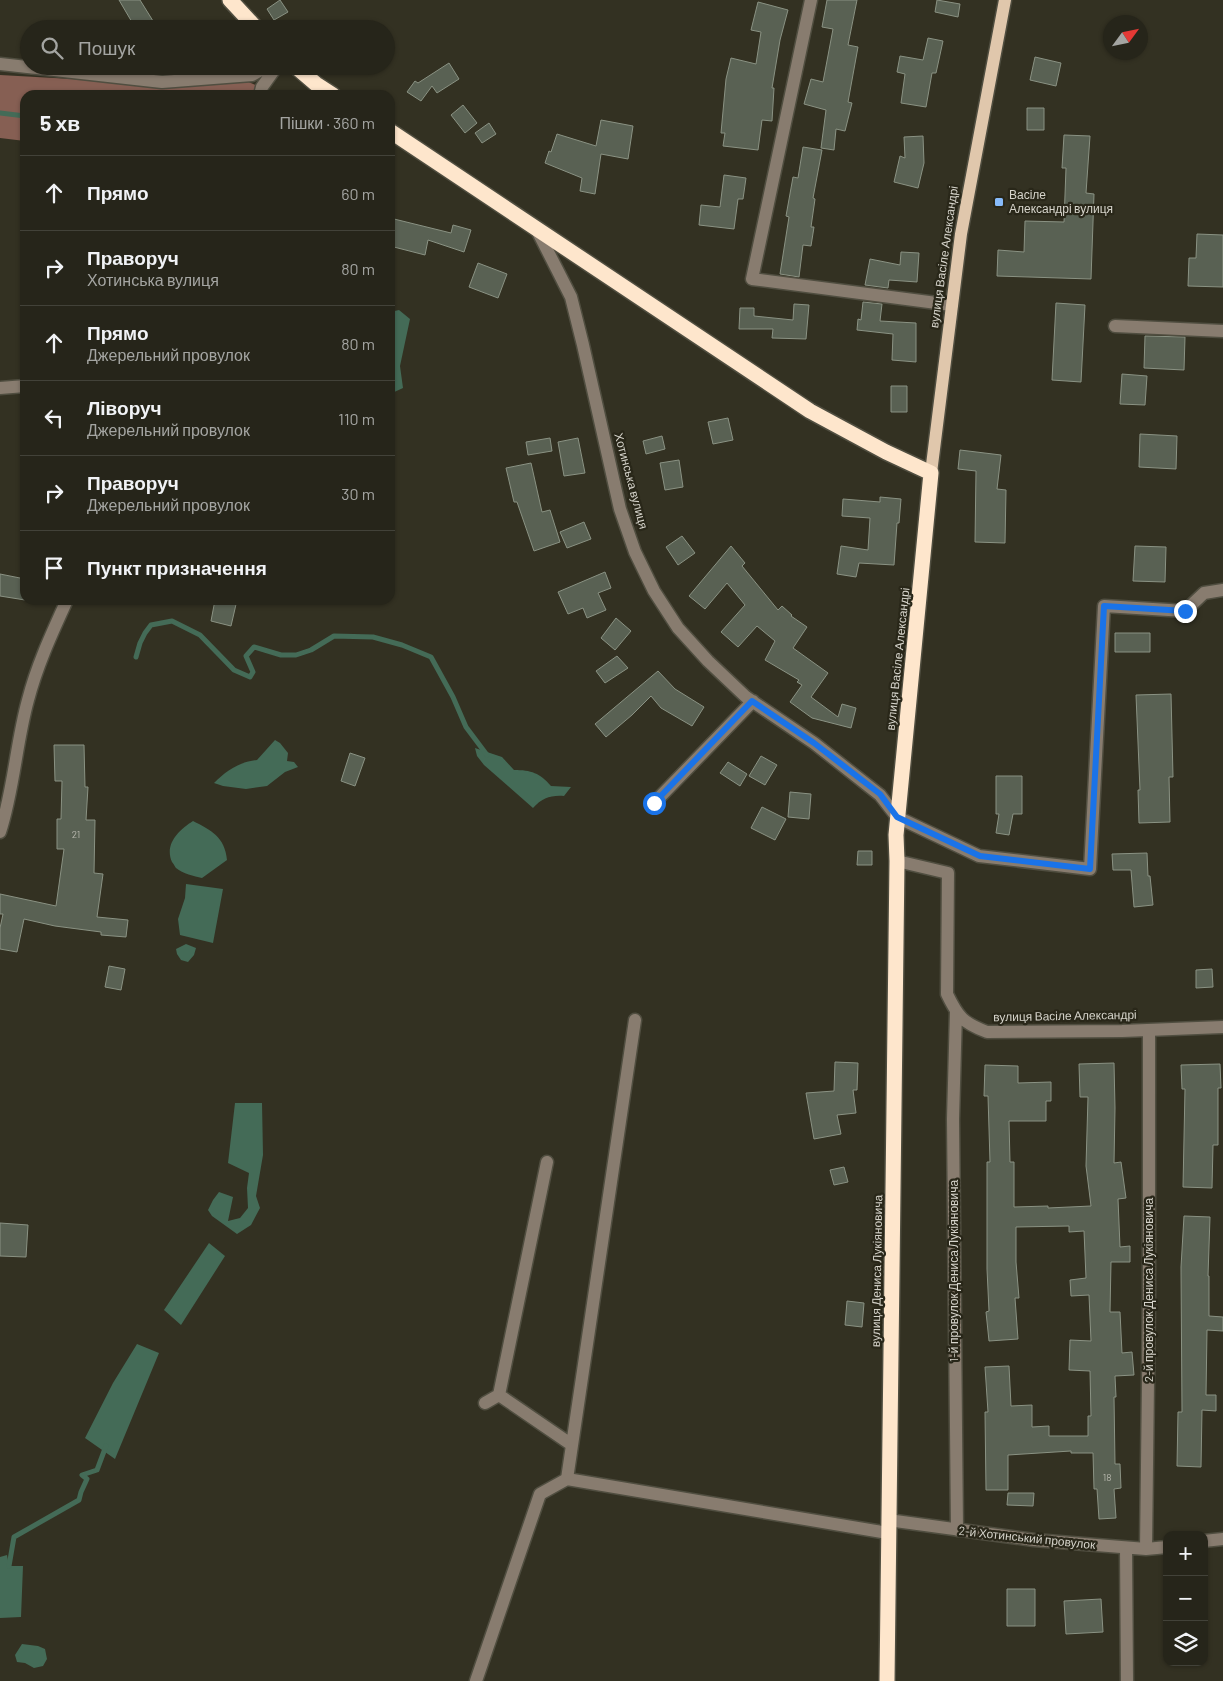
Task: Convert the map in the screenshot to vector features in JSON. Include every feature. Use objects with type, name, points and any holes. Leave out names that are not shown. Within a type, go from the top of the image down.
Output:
[{"type":"highway","points":[[230,0],[249,20]]},
{"type":"highway","points":[[305,75],[325,90]]},
{"type":"highway","name":"Хотинська вулиця","points":[[395,134],[810,411],[886,452],[931,473]]},
{"type":"highway","name":"вулиця Васіле Александрі","points":[[897,861],[897,817],[931,473]]},
{"type":"highway","name":"вулиця Дениса Лукіяновича","points":[[887,1681],[897,861]]},
{"type":"main road","name":"вулиця Васіле Александрі","points":[[931,473],[961,234],[1005,0]]},
{"type":"street","points":[[811,0],[752,279],[952,305]]},
{"type":"street","points":[[0,64],[20,66]]},
{"type":"street","points":[[99,75],[162,82],[252,75]]},
{"type":"street","points":[[261,90],[271,75]]},
{"type":"street","name":"Хотинська вулиця","points":[[537,230],[571,297],[620,509],[635,552],[654,590],[678,628],[708,661],[752,701],[814,743],[880,794],[897,817]]},
{"type":"street","points":[[1115,326],[1223,331]]},
{"type":"street","points":[[0,388],[20,386]]},
{"type":"street","points":[[897,817],[980,856],[1090,869],[1104,606],[1185,611],[1204,593],[1223,590]]},
{"type":"street","points":[[0,832],[7,811],[27,702],[40,660],[64,605]]},
{"type":"street","points":[[654,803],[752,701]]},
{"type":"street","points":[[897,861],[948,873],[948,994],[956,1012]]},
{"type":"street","name":"вулиця Васіле Александрі","points":[[956,1012],[970,1026],[987,1032],[1223,1027]]},
{"type":"street","name":"1-й провулок Дениса Лукіяновича","points":[[956,1012],[953,1119],[957,1530]]},
{"type":"street","points":[[476,1681],[540,1494],[567,1479],[635,1020]]},
{"type":"street","name":"2-й провулок Дениса Лукіяновича","points":[[1146,1549],[1149,1298],[1149,1030]]},
{"type":"street","points":[[485,1403],[499,1395],[547,1162]]},
{"type":"street","points":[[499,1395],[572,1445]]},
{"type":"street","name":"2-й Хотинський провулок","points":[[567,1479],[888,1526],[957,1530],[1034,1540],[1126,1548],[1146,1549],[1163,1547]]},
{"type":"street","points":[[1208,1541],[1223,1539]]},
{"type":"street","points":[[1126,1548],[1126,1681]]},
{"type":"shaded area","points":[[0,75],[163,84],[244,80],[258,86],[257,90],[20,90],[20,140],[0,138]]},
{"type":"shaded area","points":[[399,310],[410,319],[400,366],[403,388],[395,392],[395,311]]},
{"type":"shaded area","points":[[275,740],[288,753],[287,761],[294,762],[298,767],[285,772],[267,786],[246,789],[214,783],[233,768],[257,760]]},
{"type":"shaded area","points":[[475,748],[502,757],[514,770],[535,773],[551,786],[571,787],[564,796],[547,798],[533,808],[484,765],[477,756]]},
{"type":"shaded area","points":[[193,821],[216,835],[226,852],[227,860],[202,878],[176,868],[170,855],[171,843],[174,838]]},
{"type":"shaded area","points":[[186,884],[223,889],[213,943],[180,935],[178,919],[185,898]]},
{"type":"shaded area","points":[[186,944],[196,948],[194,955],[188,962],[181,960],[176,949]]},
{"type":"shaded area","points":[[235,1103],[262,1103],[263,1155],[256,1196],[260,1208],[251,1225],[237,1234],[212,1216],[208,1210],[219,1192],[233,1197],[228,1221],[240,1218],[248,1208],[247,1188],[249,1173],[228,1163]]},
{"type":"shaded area","points":[[209,1243],[225,1256],[181,1325],[164,1310]]},
{"type":"shaded area","points":[[137,1344],[159,1353],[115,1459],[85,1438],[113,1383]]},
{"type":"shaded area","points":[[7,1555],[9,1566],[23,1566],[21,1617],[0,1618],[0,1557]]},
{"type":"shaded area","points":[[22,1644],[45,1649],[47,1659],[43,1666],[34,1668],[25,1663],[17,1662],[15,1655]]},
{"type":"building","points":[[119,0],[140,0],[152,20],[131,20]]},
{"type":"building","points":[[280,0],[288,12],[274,20],[267,9]]},
{"type":"building","points":[[827,0],[857,0],[848,45],[858,47],[848,102],[852,103],[845,131],[836,129],[834,150],[821,148],[826,110],[804,104],[811,79],[823,82],[833,29],[822,27]]},
{"type":"building","points":[[937,0],[960,4],[958,17],[935,12]]},
{"type":"building","points":[[758,2],[788,10],[780,40],[772,88],[774,88],[772,121],[762,120],[758,150],[723,146],[725,133],[721,133],[726,79],[731,58],[756,64],[761,32],[751,30]]},
{"type":"building","points":[[928,38],[943,41],[936,73],[932,73],[926,107],[901,103],[905,74],[897,72],[900,56],[923,60]]},
{"type":"building","points":[[1035,57],[1061,63],[1056,86],[1030,80]]},
{"type":"building","points":[[449,63],[459,79],[437,93],[432,86],[421,101],[407,92],[415,81],[418,83]]},
{"type":"building","points":[[463,105],[477,123],[465,133],[451,115]]},
{"type":"building","points":[[1027,108],[1044,108],[1044,130],[1027,130]]},
{"type":"building","points":[[601,120],[633,126],[628,159],[601,154],[595,194],[580,191],[582,178],[545,163],[557,134],[596,146]]},
{"type":"building","points":[[489,123],[496,134],[482,143],[475,133]]},
{"type":"building","points":[[1064,135],[1090,136],[1086,193],[1094,194],[1091,279],[997,276],[998,250],[1024,252],[1025,221],[1064,222],[1066,168],[1062,168]]},
{"type":"building","points":[[923,136],[924,163],[918,188],[894,182],[900,156],[905,158],[904,137]]},
{"type":"building","points":[[803,147],[822,150],[813,198],[815,199],[811,227],[814,227],[811,246],[803,245],[799,277],[780,274],[789,217],[786,216],[793,177],[798,178]]},
{"type":"building","points":[[724,175],[746,178],[743,199],[738,199],[734,229],[699,225],[701,205],[720,207]]},
{"type":"building","points":[[395,219],[451,233],[453,225],[471,230],[464,252],[428,240],[425,255],[395,247]]},
{"type":"building","points":[[1197,234],[1223,235],[1223,287],[1188,286],[1189,258],[1196,258]]},
{"type":"building","points":[[901,252],[919,253],[917,282],[889,280],[888,288],[865,285],[870,259],[900,265]]},
{"type":"building","points":[[478,263],[507,274],[498,298],[469,287]]},
{"type":"building","points":[[863,302],[882,304],[880,321],[916,323],[916,362],[892,360],[893,334],[857,330],[858,319],[861,320]]},
{"type":"building","points":[[1056,303],[1085,305],[1081,382],[1052,380]]},
{"type":"building","points":[[794,304],[809,305],[806,339],[772,338],[773,329],[739,329],[740,308],[754,308],[754,316],[793,320]]},
{"type":"building","points":[[1145,336],[1185,337],[1184,370],[1144,368]]},
{"type":"building","points":[[1122,374],[1147,376],[1145,405],[1120,404]]},
{"type":"building","points":[[891,386],[907,386],[907,412],[891,412]]},
{"type":"building","points":[[728,418],[733,440],[713,444],[708,422]]},
{"type":"building","points":[[1140,434],[1177,436],[1176,469],[1139,467]]},
{"type":"building","points":[[662,436],[665,449],[646,454],[643,441]]},
{"type":"building","points":[[550,438],[552,451],[528,455],[526,442]]},
{"type":"building","points":[[578,438],[585,473],[564,476],[558,442]]},
{"type":"building","points":[[960,450],[1001,455],[997,489],[1006,490],[1005,543],[975,542],[976,471],[958,469]]},
{"type":"building","points":[[679,460],[683,487],[665,490],[660,463]]},
{"type":"building","points":[[531,463],[542,512],[550,510],[560,542],[534,551],[517,502],[514,502],[506,468]]},
{"type":"building","points":[[880,497],[901,499],[894,565],[859,563],[856,577],[837,574],[841,546],[868,550],[870,518],[842,516],[843,499],[880,502]]},
{"type":"building","points":[[584,522],[591,539],[567,548],[560,532]]},
{"type":"building","points":[[682,536],[695,553],[678,565],[666,547]]},
{"type":"building","points":[[731,546],[745,563],[742,566],[778,610],[782,606],[791,616],[807,627],[793,648],[828,673],[811,697],[838,717],[842,704],[856,708],[851,728],[812,718],[790,702],[802,685],[797,682],[799,680],[765,660],[775,641],[757,626],[738,647],[721,632],[745,605],[727,583],[705,609],[689,596]]},
{"type":"building","points":[[1135,546],[1166,547],[1165,582],[1133,581]]},
{"type":"building","points":[[605,572],[611,588],[598,593],[606,610],[587,618],[583,608],[568,614],[558,592]]},
{"type":"building","points":[[0,574],[20,578],[20,599],[0,596]]},
{"type":"building","points":[[214,605],[236,605],[231,626],[211,621]]},
{"type":"building","points":[[616,618],[631,631],[615,650],[601,638]]},
{"type":"building","points":[[1115,633],[1150,633],[1150,652],[1115,652]]},
{"type":"building","points":[[617,656],[628,668],[605,683],[596,671]]},
{"type":"building","points":[[658,671],[675,689],[704,707],[692,726],[661,708],[651,696],[606,737],[595,724]]},
{"type":"building","points":[[1171,694],[1173,777],[1169,777],[1170,822],[1139,823],[1138,790],[1140,790],[1136,695]]},
{"type":"building","points":[[54,745],[84,745],[85,787],[88,787],[86,820],[95,820],[94,873],[103,874],[97,917],[128,920],[126,937],[101,935],[101,932],[55,926],[24,919],[17,952],[0,949],[0,928],[3,914],[0,914],[0,894],[56,906],[64,849],[57,849],[57,819],[61,819],[62,781],[55,781]]},
{"type":"building","points":[[350,753],[365,758],[355,786],[341,781]]},
{"type":"building","points":[[761,756],[777,765],[765,785],[749,776]]},
{"type":"building","points":[[728,762],[747,774],[740,786],[720,773]]},
{"type":"building","points":[[996,776],[1022,776],[1022,814],[1013,814],[1009,835],[996,833],[999,814],[996,814]]},
{"type":"building","points":[[790,792],[811,794],[809,819],[788,817]]},
{"type":"building","points":[[762,807],[786,819],[775,840],[751,828]]},
{"type":"building","points":[[858,851],[872,851],[872,865],[857,865]]},
{"type":"building","points":[[1147,853],[1148,876],[1150,876],[1153,905],[1134,907],[1131,870],[1113,870],[1112,854]]},
{"type":"building","points":[[109,966],[125,969],[121,990],[105,987]]},
{"type":"building","points":[[1212,969],[1213,987],[1196,988],[1196,970]]},
{"type":"building","points":[[835,1062],[858,1063],[857,1090],[853,1090],[856,1113],[837,1115],[841,1134],[814,1139],[806,1093],[834,1091]]},
{"type":"building","points":[[1114,1063],[1114,1163],[1121,1162],[1126,1198],[1118,1199],[1120,1247],[1130,1246],[1130,1262],[1111,1262],[1110,1312],[1120,1312],[1122,1353],[1132,1352],[1134,1375],[1115,1376],[1115,1464],[1120,1464],[1121,1488],[1114,1489],[1116,1518],[1099,1519],[1097,1489],[1094,1489],[1093,1453],[1071,1453],[1071,1451],[1008,1455],[1008,1490],[986,1490],[985,1412],[988,1412],[985,1367],[1009,1366],[1011,1406],[1032,1405],[1032,1427],[1049,1426],[1049,1436],[1088,1436],[1088,1416],[1091,1416],[1090,1371],[1069,1370],[1070,1340],[1091,1341],[1089,1295],[1071,1296],[1070,1280],[1086,1278],[1084,1231],[1069,1232],[1069,1226],[1016,1227],[1019,1298],[1015,1298],[1018,1339],[989,1341],[986,1312],[989,1311],[987,1162],[990,1162],[988,1096],[984,1096],[985,1065],[1018,1066],[1018,1083],[1051,1082],[1051,1101],[1046,1101],[1046,1121],[1009,1121],[1010,1162],[1014,1162],[1014,1207],[1048,1206],[1048,1208],[1091,1206],[1086,1166],[1088,1097],[1080,1097],[1079,1064]]},
{"type":"building","points":[[1220,1064],[1221,1088],[1218,1088],[1218,1145],[1213,1145],[1212,1188],[1183,1187],[1185,1089],[1182,1089],[1181,1065]]},
{"type":"building","points":[[844,1167],[848,1182],[834,1185],[830,1170]]},
{"type":"building","points":[[1184,1216],[1210,1217],[1209,1316],[1223,1317],[1223,1331],[1207,1330],[1206,1395],[1216,1395],[1216,1411],[1202,1410],[1201,1467],[1177,1466],[1178,1412],[1182,1412],[1181,1267]]},
{"type":"building","points":[[0,1223],[28,1225],[26,1257],[0,1256]]},
{"type":"building","points":[[847,1301],[864,1303],[862,1327],[845,1325]]},
{"type":"building","points":[[1008,1493],[1034,1493],[1033,1506],[1007,1505]]},
{"type":"building","points":[[1007,1589],[1035,1589],[1035,1626],[1007,1626]]},
{"type":"building","points":[[1101,1599],[1103,1632],[1066,1634],[1064,1601]]},
{"type":"waterway","points":[[0,113],[20,115]]},
{"type":"waterway","points":[[136,657],[140,643],[151,625],[172,621],[200,635],[234,670],[250,677],[253,672],[246,656],[254,647],[281,655],[296,655],[311,650],[334,636],[373,637],[402,645],[431,657],[453,697],[466,727],[487,755]]},
{"type":"waterway","points":[[9,1566],[14,1537],[79,1500],[87,1479],[82,1475],[97,1470],[106,1446]]},
{"type":"place","name":"Васіле Александрі вулиця","points":[[999,202]]},
{"type":"route","points":[[654,803],[752,701],[781,719],[880,794],[897,817],[980,856],[1090,869],[1104,606],[1185,611]]}]
